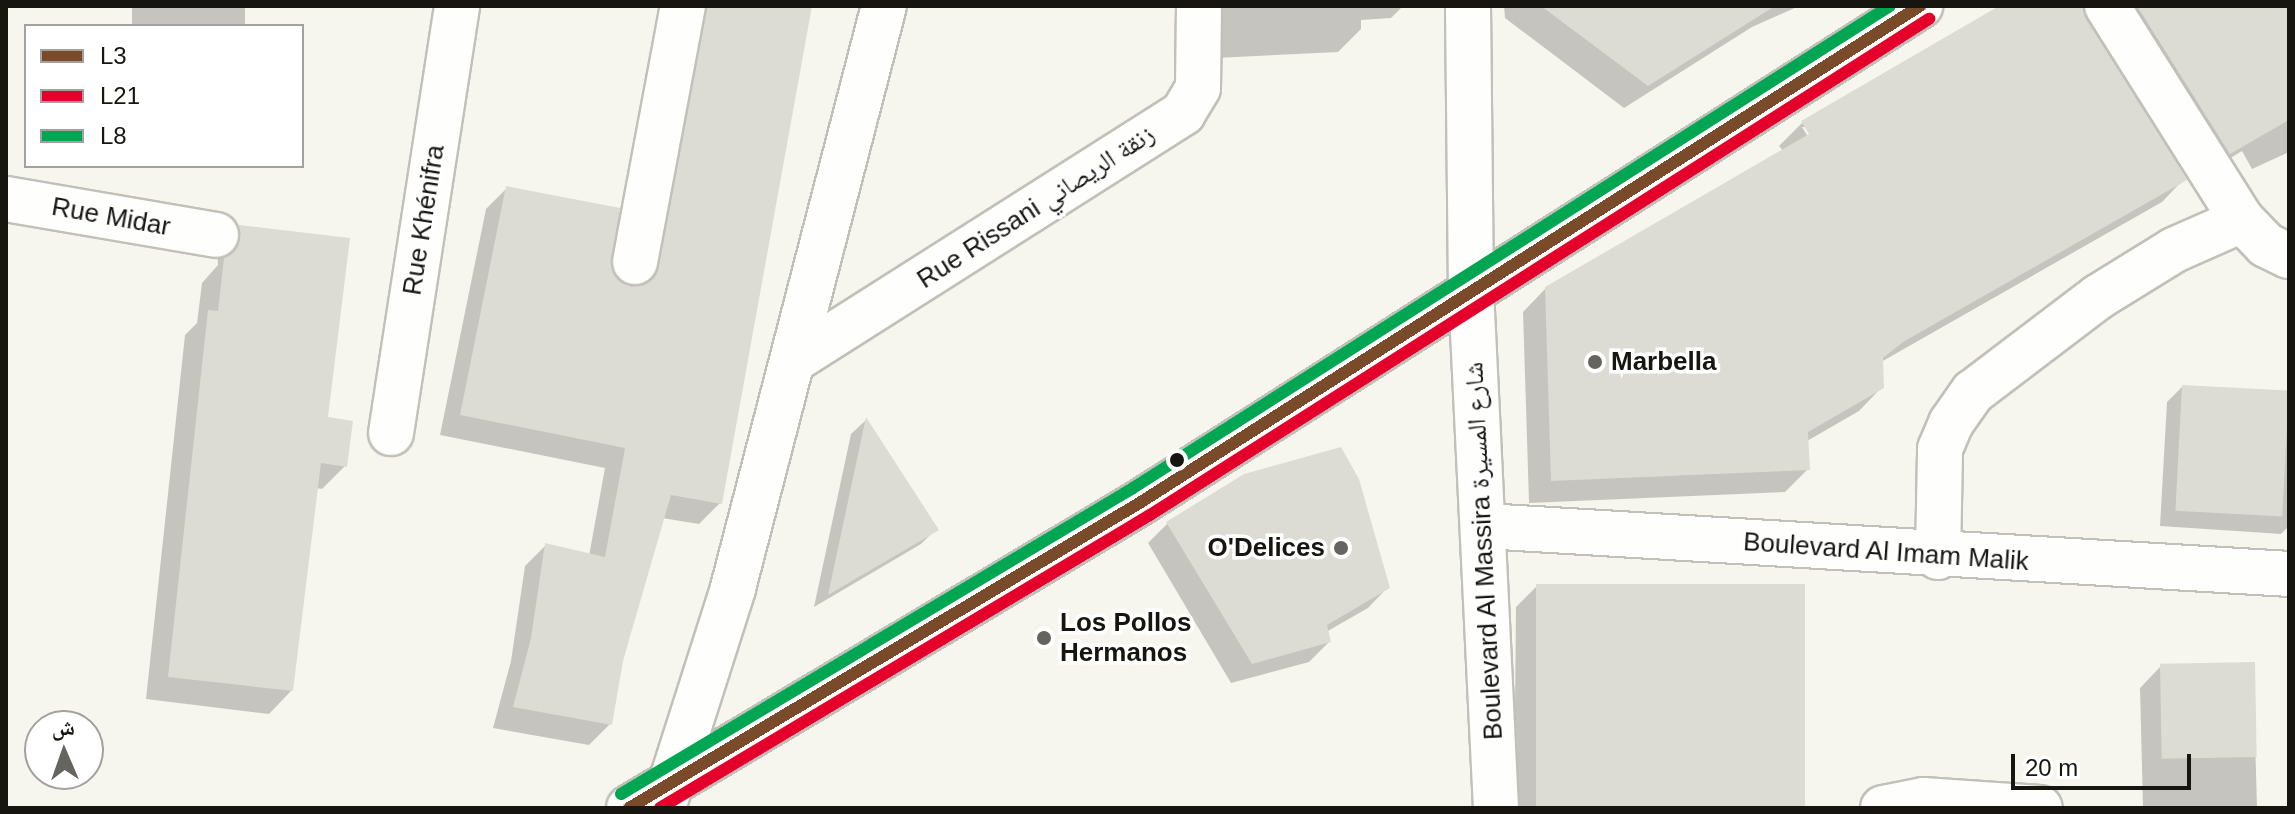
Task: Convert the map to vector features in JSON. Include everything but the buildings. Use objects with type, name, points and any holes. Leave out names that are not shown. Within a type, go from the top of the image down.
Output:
[{"type":"street","name":"Rue Khénifra","points":[[391,433],[457,6]]},
{"type":"street","points":[[635,262],[683,6]]},
{"type":"street","points":[[665,797],[733,588],[884,6]]},
{"type":"street","name":"Rue Rissani زنقة الريصاني","points":[[794,360],[1183,113],[1198,88],[1199,6]]},
{"type":"street","name":"Boulevard Al Massira شارع المسيرة","points":[[1468,6],[1471,290],[1496,808]]},
{"type":"street","points":[[629,808],[665,797],[1141,502],[1920,6]]},
{"type":"street","points":[[2107,6],[2242,220],[2266,245],[2289,256]]},
{"type":"street","name":"Rue Midar","points":[[6,199],[216,235]]},
{"type":"street","points":[[1938,557],[1940,449],[1951,423],[1973,392],[2098,297],[2174,250],[2242,220]]},
{"type":"street","name":"Boulevard Al Imam Malik","points":[[1484,526],[1938,557],[2289,574]]},
{"type":"street","points":[[1883,808],[1923,800],[2040,808]]},
{"type":"transit line","name":"L8","points":[[621,794],[1133,488],[1890,6]]},
{"type":"transit line","name":"L3","points":[[629,808],[1141,502],[1920,6]]},
{"type":"transit line","name":"L21","points":[[660,808],[1150,515],[1929,19]]},
{"type":"place","name":"Marbella","points":[[1595,362]]},
{"type":"place","name":"O'Delices","points":[[1341,548]]},
{"type":"place","name":"Los Pollos Hermanos","points":[[1044,638]]}]
